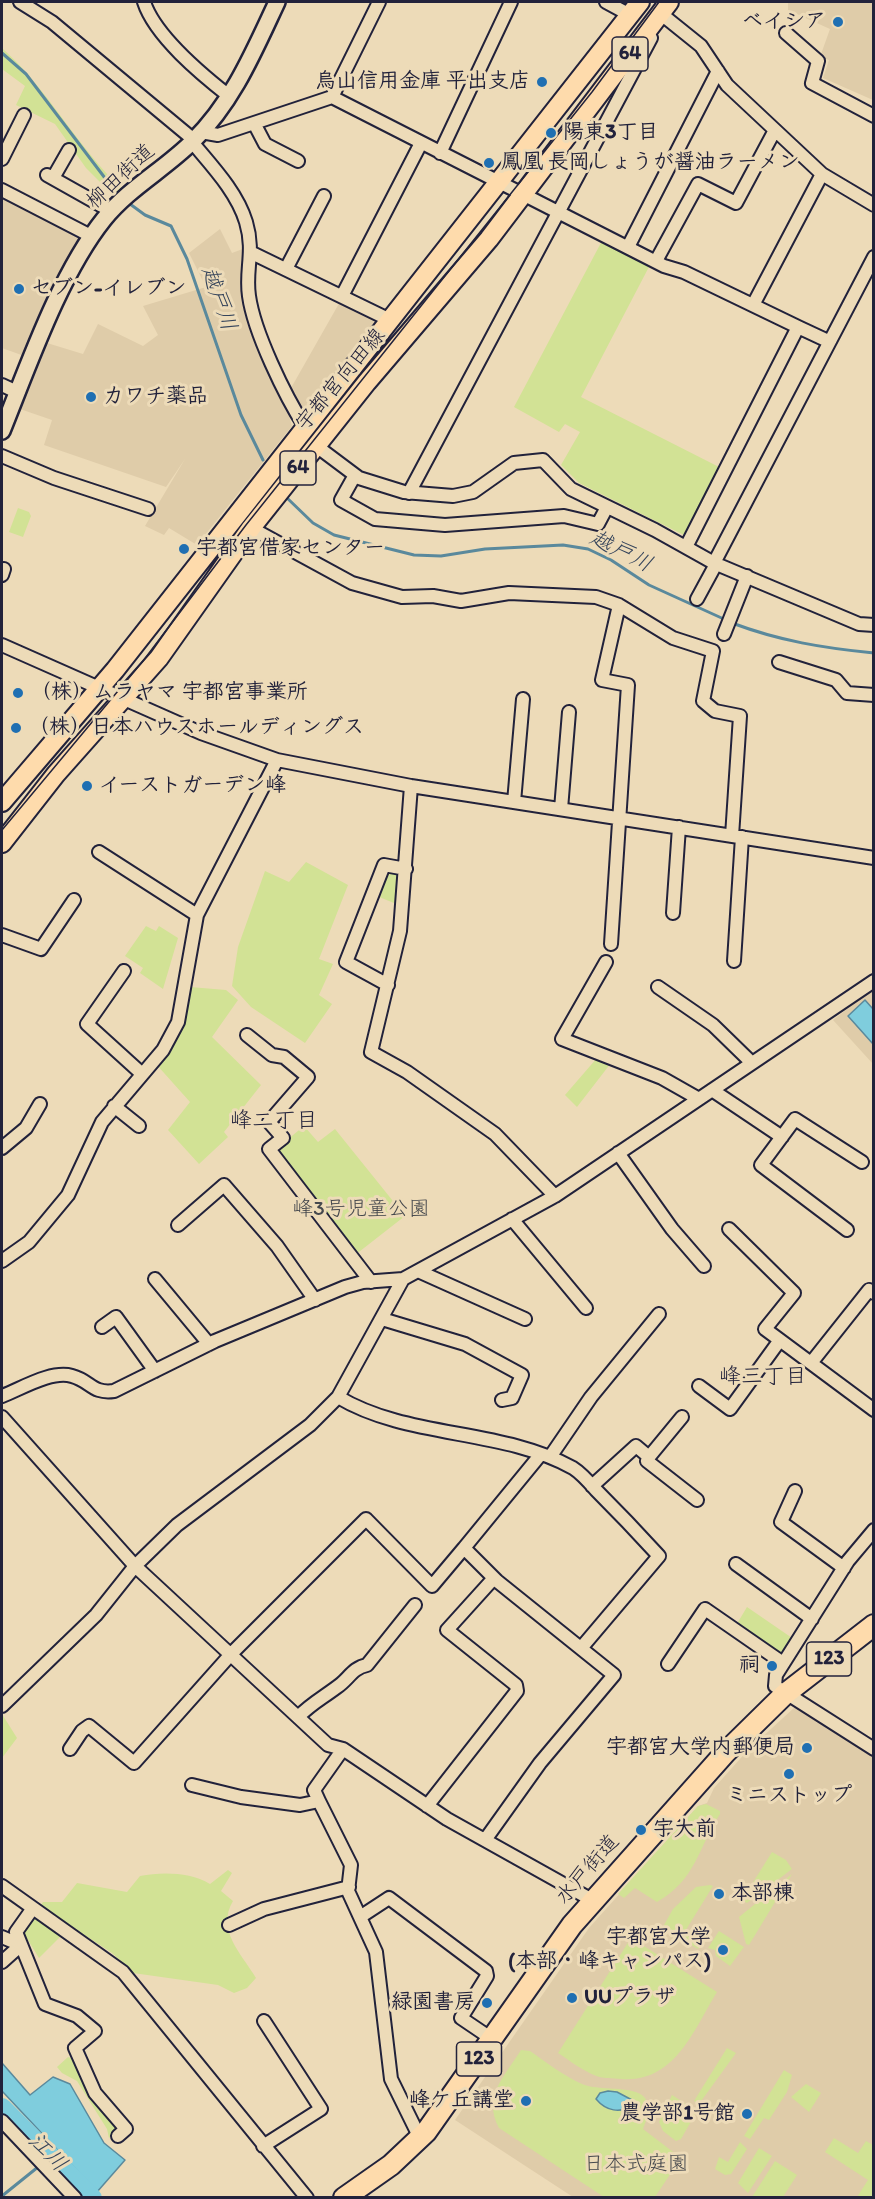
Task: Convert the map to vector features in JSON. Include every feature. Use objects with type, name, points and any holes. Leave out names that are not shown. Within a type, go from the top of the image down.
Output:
[{"type":"highway","name":"水戸街道","points":[[344,2198],[391,2165],[420,2138],[444,2110],[551,1952],[592,1900],[736,1741],[785,1694],[873,1625]]},
{"type":"main road","name":"宇都宮向田線","points":[[2,843],[56,774],[124,699],[178,633],[251,528],[315,445],[452,285],[665,7]]},
{"type":"main road","name":"宇都宮向田線","points":[[2,802],[99,688],[635,8]]},
{"type":"street","points":[[20,2],[52,22],[196,138],[223,179],[246,221],[252,253],[248,293],[252,310],[287,399],[305,427]]},
{"type":"street","points":[[144,2],[148,15],[199,72],[229,96]]},
{"type":"street","name":"柳田街道","points":[[2,431],[68,277],[91,236],[111,211],[196,138],[229,96],[252,56],[277,2]]},
{"type":"street","points":[[196,138],[218,135],[332,97],[379,2]]},
{"type":"street","points":[[440,153],[511,2]]},
{"type":"street","points":[[606,2],[635,8]]},
{"type":"street","points":[[665,7],[700,46],[727,85],[822,174],[873,205]]},
{"type":"street","points":[[786,33],[818,61],[812,83],[873,116]]},
{"type":"street","points":[[409,493],[651,38],[645,34]]},
{"type":"street","points":[[628,247],[718,71]]},
{"type":"street","points":[[332,97],[656,261],[828,341]]},
{"type":"street","points":[[2,159],[24,114]]},
{"type":"street","points":[[254,123],[265,144],[298,161]]},
{"type":"street","points":[[656,261],[698,184],[736,203],[775,130]]},
{"type":"street","points":[[342,296],[421,143]]},
{"type":"street","points":[[69,150],[50,177],[111,211]]},
{"type":"street","points":[[753,305],[822,174]]},
{"type":"street","points":[[2,190],[91,236]]},
{"type":"street","points":[[286,269],[324,196]]},
{"type":"street","points":[[252,253],[390,320]]},
{"type":"street","points":[[697,599],[873,257]]},
{"type":"street","points":[[686,547],[798,327]]},
{"type":"street","points":[[2,385],[17,392]]},
{"type":"street","points":[[315,445],[356,475],[409,493],[453,496],[473,492],[514,463],[543,460],[571,489],[715,563],[859,624],[873,626]]},
{"type":"street","points":[[2,456],[54,478],[148,509]]},
{"type":"street","points":[[356,475],[341,500],[375,519],[445,525],[564,516],[598,524],[607,507]]},
{"type":"street","points":[[251,528],[345,580],[402,597],[424,596],[461,601],[509,593],[596,597],[619,605],[673,638],[713,651],[702,701],[715,711],[740,716],[734,962]]},
{"type":"street","points":[[727,624],[747,576]]},
{"type":"street","points":[[612,944],[628,685],[602,680],[619,605]]},
{"type":"street","points":[[2,645],[241,749],[277,760],[411,786],[873,858]]},
{"type":"street","points":[[779,662],[836,680],[847,693],[873,695]]},
{"type":"street","points":[[514,802],[523,699]]},
{"type":"street","points":[[561,809],[569,712]]},
{"type":"street","points":[[2,1261],[29,1242],[68,1194],[102,1122],[141,1073],[163,1050],[178,1022],[197,915],[277,760]]},
{"type":"street","points":[[411,786],[400,931],[371,1052],[407,1072],[495,1134],[555,1196]]},
{"type":"street","points":[[673,913],[679,827]]},
{"type":"street","points":[[99,852],[197,915]]},
{"type":"street","points":[[388,985],[346,963],[384,865],[406,869]]},
{"type":"street","points":[[2,934],[41,949],[74,900]]},
{"type":"street","points":[[606,962],[562,1039],[662,1078],[699,1099]]},
{"type":"street","points":[[124,971],[87,1024],[141,1073]]},
{"type":"street","points":[[2,1396],[55,1376],[72,1376],[101,1393],[114,1391],[209,1344],[345,1287],[403,1279],[555,1196],[873,981]]},
{"type":"street","points":[[658,987],[713,1025],[752,1063]]},
{"type":"street","points":[[247,1035],[272,1055],[284,1057],[308,1077],[269,1122],[283,1138],[270,1149],[370,1282]]},
{"type":"street","points":[[712,1090],[782,1137]]},
{"type":"street","points":[[2,1148],[26,1128],[40,1104]]},
{"type":"street","points":[[114,1106],[139,1126]]},
{"type":"street","points":[[847,1230],[761,1166],[795,1119],[862,1162]]},
{"type":"street","points":[[618,1153],[672,1229],[705,1266]]},
{"type":"street","points":[[178,1225],[224,1185],[277,1246],[315,1300]]},
{"type":"street","points":[[512,1219],[586,1308]]},
{"type":"street","points":[[729,1229],[794,1293],[765,1329],[873,1410]]},
{"type":"street","points":[[418,1271],[525,1319]]},
{"type":"street","points":[[155,1279],[209,1344]]},
{"type":"street","points":[[2,1706],[96,1615],[135,1566],[177,1525],[310,1425],[338,1397],[403,1279]]},
{"type":"street","points":[[811,1363],[869,1290],[873,1293]]},
{"type":"street","points":[[70,1749],[82,1731],[89,1726],[134,1763],[232,1653],[366,1520],[432,1586],[545,1455],[659,1314]]},
{"type":"street","points":[[102,1327],[116,1317],[155,1371]]},
{"type":"street","points":[[381,1319],[465,1344],[522,1376],[512,1398],[502,1400]]},
{"type":"street","points":[[699,1386],[730,1409],[780,1340]]},
{"type":"street","points":[[338,1397],[354,1407],[395,1420],[545,1455],[576,1469],[658,1556],[582,1647]]},
{"type":"street","points":[[2,1417],[135,1566],[232,1653],[328,1745],[344,1749],[427,1806],[592,1900]]},
{"type":"street","points":[[682,1417],[647,1461],[697,1500]]},
{"type":"street","points":[[592,1486],[636,1446],[650,1457]]},
{"type":"street","points":[[795,1491],[782,1522],[844,1568]]},
{"type":"street","points":[[873,1530],[844,1568],[776,1675],[775,1686],[873,1749]]},
{"type":"street","points":[[464,1548],[494,1578],[614,1675],[540,1763],[485,1840]]},
{"type":"street","points":[[736,1564],[812,1618]]},
{"type":"street","points":[[427,1806],[517,1691],[516,1685],[447,1630],[494,1578]]},
{"type":"street","points":[[298,1717],[316,1699],[338,1687],[356,1667],[367,1665],[415,1605]]},
{"type":"street","points":[[668,1664],[705,1609],[783,1664]]},
{"type":"street","points":[[344,1749],[314,1790],[351,1865],[349,1887],[376,1952],[391,2079],[420,2138]]},
{"type":"street","points":[[192,1785],[241,1797],[300,1805],[319,1801]]},
{"type":"street","points":[[2,1886],[123,1972],[307,2198]]},
{"type":"street","points":[[229,1926],[264,1909],[349,1887]]},
{"type":"street","points":[[360,1917],[389,1898],[486,1971],[487,1976],[461,2018],[492,2039]]},
{"type":"street","points":[[33,1908],[16,1932],[45,2004],[77,2016],[95,2031],[75,2048],[95,2093],[126,2129],[118,2136]]},
{"type":"street","points":[[2,1937],[21,1945]]},
{"type":"street","points":[[2,1962],[21,1945]]},
{"type":"street","points":[[263,2146],[321,2109],[264,2021]]},
{"type":"street","points":[[2,2121],[75,2198]]},
{"type":"shaded area","points":[[788,2],[873,2],[873,100],[823,78],[829,60],[820,57],[830,29],[788,10]]},
{"type":"shaded area","points":[[2,193],[85,235],[27,357],[2,348]]},
{"type":"shaded area","points":[[220,229],[232,253],[248,247],[245,274],[292,426],[197,545],[169,528],[164,535],[145,526],[185,459],[166,487],[44,445],[52,420],[17,408],[47,343],[83,354],[98,324],[143,346],[158,335],[143,306],[206,287],[189,253]]},
{"type":"shaded area","points":[[341,300],[379,318],[304,411],[291,388]]},
{"type":"shaded area","points":[[873,989],[873,1064],[833,1020]]},
{"type":"shaded area","name":"宇都宮大学 (本部・峰キャンパス)","points":[[795,1707],[873,1756],[873,2197],[573,2197],[455,2120],[589,1928],[698,1806],[707,1803],[714,1788],[748,1750]]},
{"type":"green space","points":[[2,48],[34,81],[91,155],[123,190],[115,197],[86,168],[55,124],[16,105],[25,86],[2,69]]},
{"type":"green space","points":[[603,239],[651,263],[581,397],[721,468],[686,536],[579,483],[561,465],[580,432],[565,424],[559,432],[514,407]]},
{"type":"green space","points":[[18,508],[29,512],[31,516],[23,537],[9,532]]},
{"type":"green space","points":[[306,862],[348,885],[319,959],[333,964],[319,995],[332,1004],[305,1043],[251,1007],[232,986],[238,947],[265,871],[289,882]]},
{"type":"green space","points":[[398,872],[401,879],[399,905],[379,897],[387,874]]},
{"type":"green space","points":[[146,926],[156,931],[159,926],[178,938],[163,989],[140,973],[143,968],[125,956]]},
{"type":"green space","points":[[190,987],[226,990],[238,1000],[212,1037],[261,1085],[224,1132],[228,1137],[199,1164],[168,1130],[190,1102],[156,1064],[171,1046],[184,1020]]},
{"type":"green space","points":[[597,1058],[611,1063],[577,1107],[565,1095]]},
{"type":"green space","name":"峰3号児童公園","points":[[304,1126],[318,1142],[335,1129],[405,1216],[355,1255],[276,1149]]},
{"type":"green space","points":[[747,1607],[795,1640],[782,1660],[735,1627]]},
{"type":"green space","points":[[2,1714],[17,1738],[2,1758]]},
{"type":"green space","points":[[706,1804],[720,1811],[720,1814],[695,1862],[680,1884],[657,1902],[635,1888],[624,1898],[618,1894],[698,1806]]},
{"type":"green space","points":[[772,1852],[786,1860],[792,1869],[747,1903],[742,1900]]},
{"type":"green space","points":[[228,1870],[232,1873],[221,1891],[233,1901],[228,1912],[229,1932],[256,1978],[247,1988],[234,1993],[218,1985],[133,1973],[112,1953],[71,1926],[39,1958],[23,1932],[43,1902],[62,1902],[77,1883],[127,1892],[140,1876],[176,1874],[194,1877],[210,1884]]},
{"type":"green space","points":[[792,1874],[749,1945],[746,1944],[739,1917]]},
{"type":"green space","points":[[713,1886],[684,1933],[701,1944],[698,1949],[665,1929],[664,1925],[673,1909],[696,1887]]},
{"type":"green space","points":[[719,1931],[744,1947],[730,1966],[716,1956],[715,1950],[708,1948]]},
{"type":"green space","points":[[631,1938],[717,1992],[690,2038],[669,2064],[655,2073],[640,2078],[600,2077],[585,2071],[558,2053]]},
{"type":"green space","points":[[727,2048],[736,2053],[699,2104],[694,2101]]},
{"type":"green space","name":"日本式庭園","points":[[521,2050],[530,2051],[582,2084],[641,2094],[647,2101],[648,2112],[643,2129],[681,2158],[655,2197],[604,2197],[499,2128],[494,2117],[494,2096]]},
{"type":"green space","points":[[68,2057],[76,2060],[93,2096],[116,2127],[116,2131],[109,2138],[107,2129],[77,2081],[62,2073],[57,2067]]},
{"type":"green space","points":[[784,2070],[792,2075],[787,2092],[769,2120],[764,2118],[750,2139],[744,2136]]},
{"type":"green space","points":[[806,2084],[821,2093],[809,2112],[791,2097]]},
{"type":"green space","points":[[672,2095],[697,2111],[681,2139],[676,2141],[663,2131],[659,2122]]},
{"type":"green space","points":[[834,2138],[858,2153],[866,2141],[873,2145],[873,2197],[857,2197],[868,2180],[825,2152]]},
{"type":"green space","points":[[740,2142],[747,2149],[731,2174],[725,2175],[715,2169],[719,2157],[728,2162]]},
{"type":"green space","points":[[759,2148],[772,2156],[748,2193],[738,2183]]},
{"type":"green space","points":[[775,2161],[797,2175],[783,2197],[752,2197]]},
{"type":"water","points":[[865,1000],[873,1009],[873,1044],[848,1016]]},
{"type":"water","points":[[2,2063],[30,2095],[53,2077],[70,2084],[104,2143],[125,2160],[97,2192],[2,2091]]},
{"type":"water","points":[[617,2092],[634,2101],[634,2105],[624,2110],[609,2109],[596,2099],[600,2093]]},
{"type":"waterway","name":"越戸川","points":[[2,53],[26,74],[111,186]]},
{"type":"waterway","name":"越戸川","points":[[130,204],[145,215],[171,226],[187,259],[241,415],[263,460]]},
{"type":"waterway","name":"越戸川","points":[[286,497],[313,523],[334,535],[414,555],[441,556],[485,549],[563,545],[588,549],[611,560],[649,585],[726,620]]},
{"type":"waterway","name":"越戸川","points":[[732,623],[767,635],[802,643],[874,653]]},
{"type":"waterway","name":"江川","points":[[2,2108],[92,2198]]},
{"type":"waterway","name":"江川","points":[[47,2161],[52,2158]]},
{"type":"waterway","points":[[2,2196],[38,2167]]},
{"type":"tram line","points":[[2,830],[143,661],[246,525],[592,92],[659,2]]},
{"type":"place","name":"ベイシア","points":[[838,22]]},
{"type":"place","name":"烏山信用金庫 平出支店","points":[[542,82]]},
{"type":"place","name":"陽東3丁目","points":[[551,133]]},
{"type":"place","name":"鳳凰 長岡しょうが醤油ラーメン","points":[[489,163]]},
{"type":"place","name":"セブン-イレブン","points":[[19,289]]},
{"type":"place","name":"カワチ薬品","points":[[91,397]]},
{"type":"place","name":"宇都宮借家センター","points":[[184,549]]},
{"type":"place","name":"（株）ムラヤマ 宇都宮事業所","points":[[18,693]]},
{"type":"place","name":"（株）日本ハウスホールディングス","points":[[16,728]]},
{"type":"place","name":"イーストガーデン峰","points":[[87,786]]},
{"type":"place","name":"祠","points":[[772,1666]]},
{"type":"place","name":"宇都宮大学内郵便局","points":[[807,1748]]},
{"type":"place","name":"ミニストップ","points":[[789,1774]]},
{"type":"place","name":"宇大前","points":[[641,1830]]},
{"type":"place","name":"本部棟","points":[[719,1894]]},
{"type":"place","name":"宇都宮大学 (本部・峰キャンパス)","points":[[723,1950]]},
{"type":"place","name":"UUプラザ","points":[[572,1998]]},
{"type":"place","name":"緑園書房","points":[[487,2003]]},
{"type":"place","name":"峰ケ丘講堂","points":[[526,2101]]},
{"type":"place","name":"農学部1号館","points":[[747,2114]]},
{"type":"district","name":"峰二丁目","points":[[274,1121]]},
{"type":"district","name":"峰三丁目","points":[[763,1377]]}]
